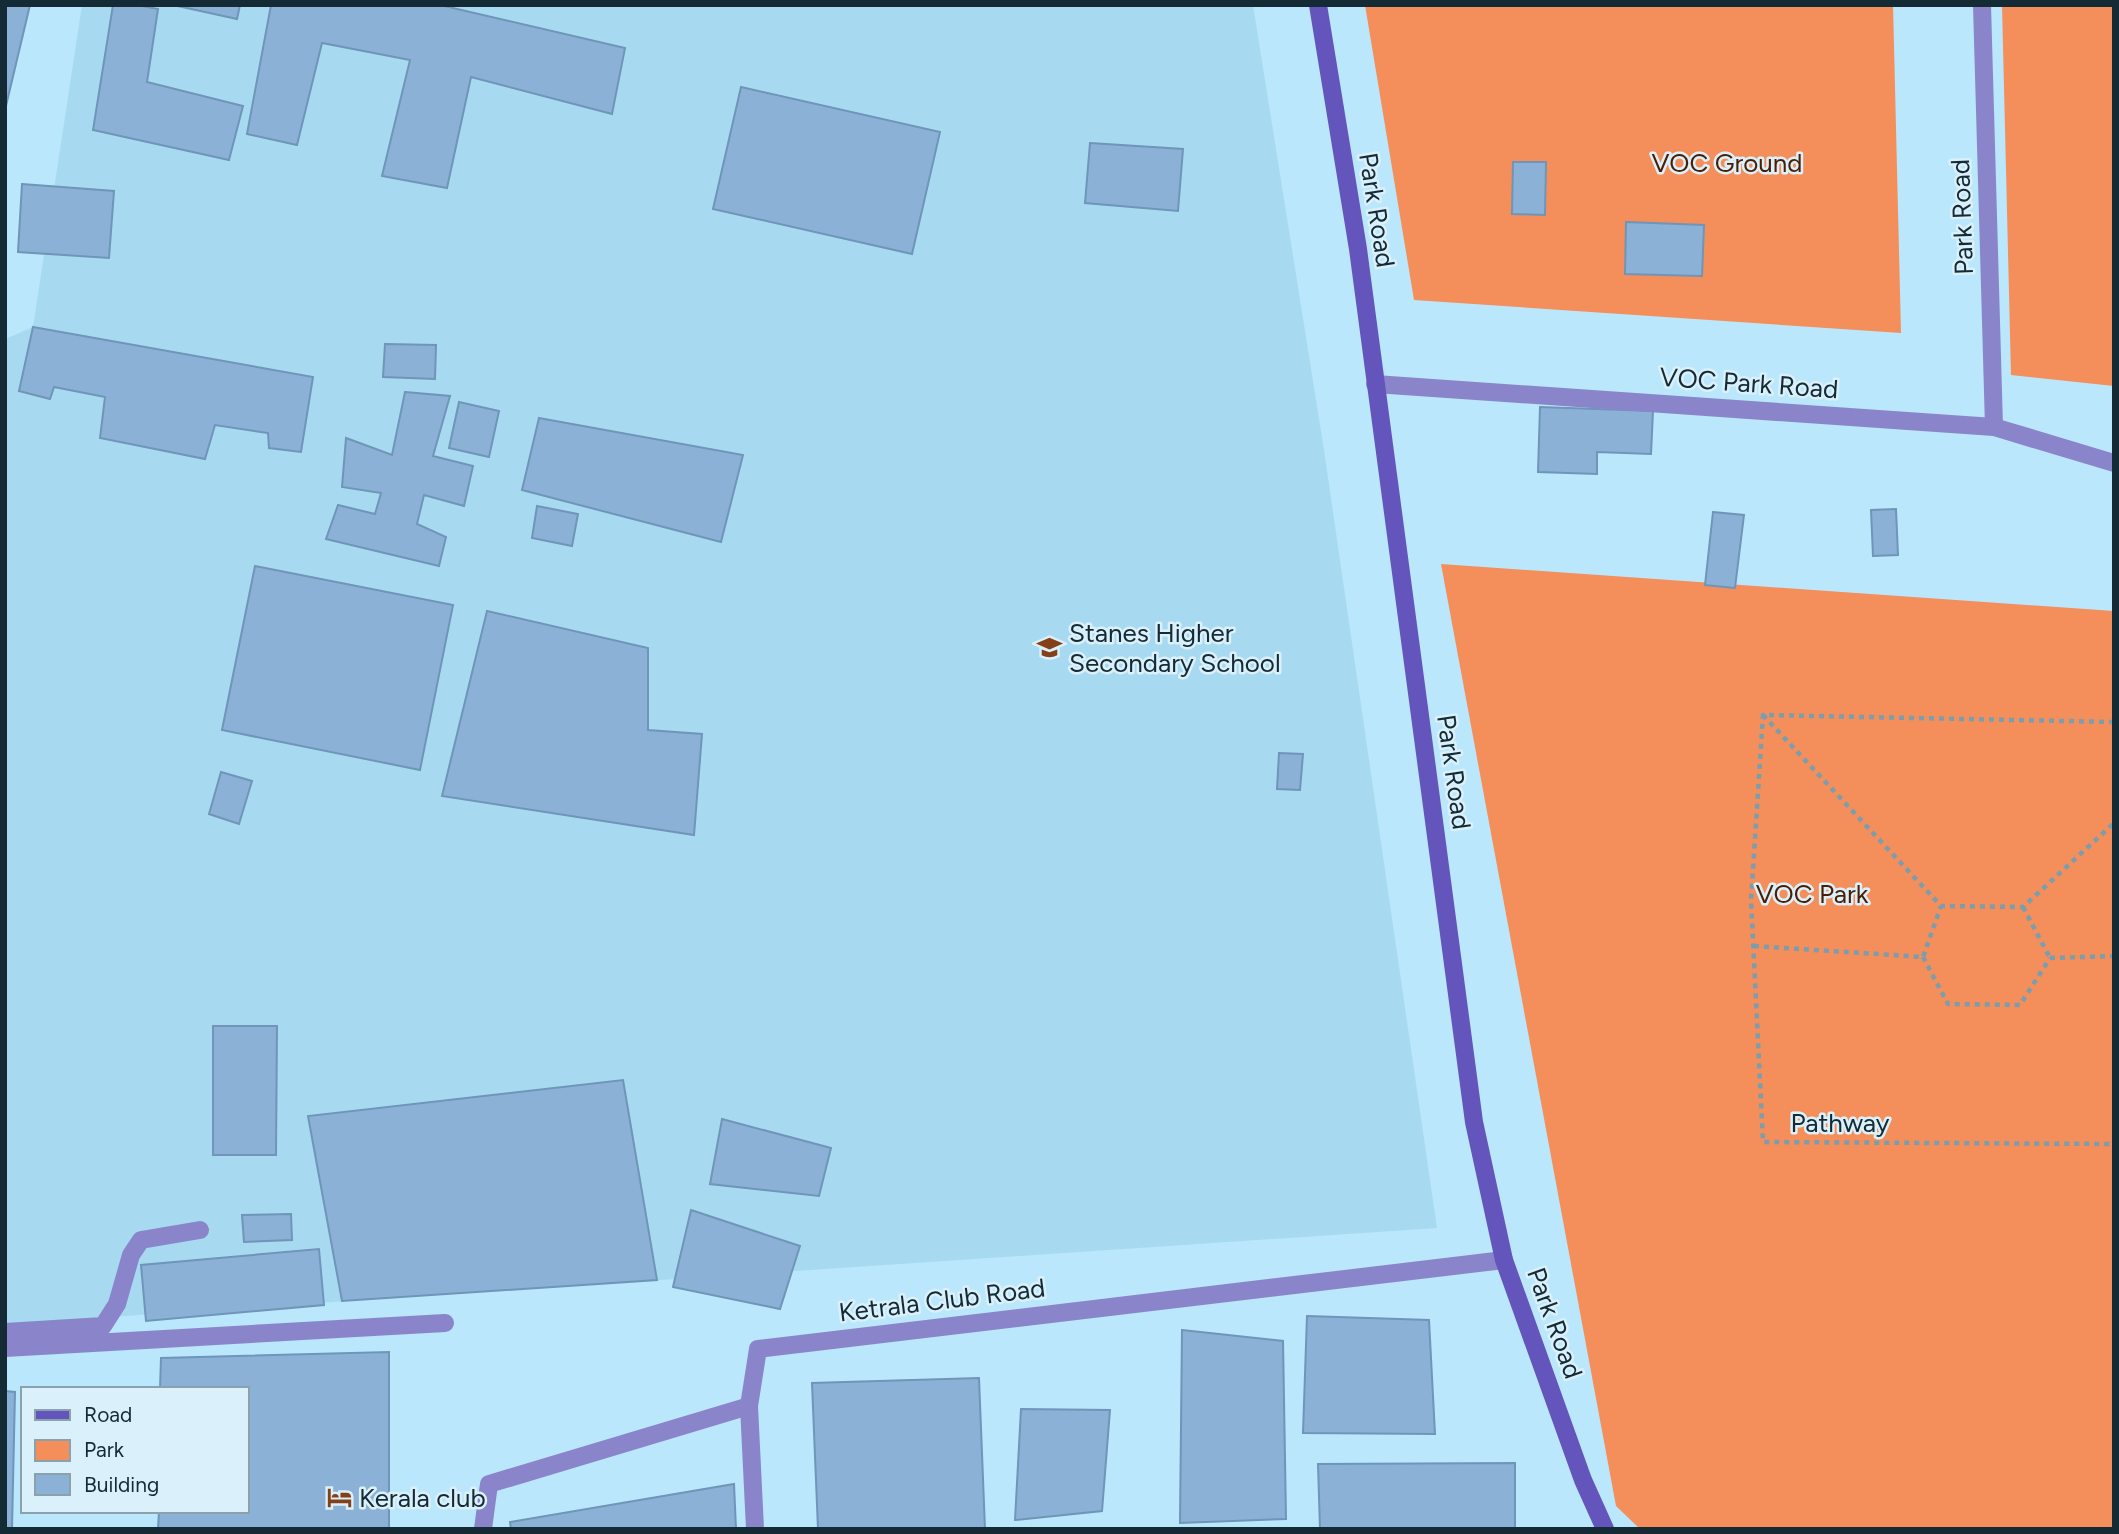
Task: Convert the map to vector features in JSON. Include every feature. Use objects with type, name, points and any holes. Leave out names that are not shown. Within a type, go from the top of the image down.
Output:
[{"type":"main road","name":"Park Road","points":[[1318,5],[1358,249],[1474,1122],[1504,1260],[1583,1480],[1605,1529]]},
{"type":"street","name":"Park Road","points":[[1982,5],[1994,427]]},
{"type":"street","name":"VOC Park Road","points":[[1375,384],[1994,427],[2114,463]]},
{"type":"street","points":[[5,1332],[103,1326],[117,1304],[131,1255],[141,1240],[200,1230]]},
{"type":"street","name":"Ketrala Club Road","points":[[749,1406],[758,1349],[1504,1260]]},
{"type":"street","points":[[5,1348],[445,1323]]},
{"type":"street","points":[[483,1529],[489,1483],[749,1406],[755,1529]]},
{"type":"path","points":[[1763,715],[2114,722]]},
{"type":"path","points":[[1763,715],[1941,906],[2023,907],[2114,823]]},
{"type":"path","name":"Pathway","points":[[1763,715],[1751,900],[1763,1142],[2114,1144]]},
{"type":"path","points":[[1941,906],[1923,957],[1948,1004],[2020,1005],[2050,958]]},
{"type":"path","points":[[2023,907],[2050,958]]},
{"type":"path","points":[[1754,946],[1923,957]]},
{"type":"path","points":[[2050,958],[2114,956]]},
{"type":"shaded area","points":[[82,5],[1253,5],[1324,450],[1437,1228],[5,1324],[5,339],[33,327]]},
{"type":"green space","name":"VOC Ground","points":[[1365,5],[1893,5],[1901,333],[1414,300]]},
{"type":"green space","points":[[2002,5],[2114,5],[2114,386],[2011,375]]},
{"type":"green space","name":"VOC Park","points":[[1441,564],[2114,611],[2114,1529],[1640,1529],[1616,1506]]},
{"type":"building","points":[[5,5],[30,5],[5,110]]},
{"type":"building","points":[[113,5],[137,5],[158,9],[147,82],[243,106],[229,160],[93,130]]},
{"type":"building","points":[[173,5],[240,5],[237,19]]},
{"type":"building","points":[[271,5],[440,5],[625,48],[612,114],[471,77],[447,188],[382,176],[410,60],[322,43],[297,145],[247,134]]},
{"type":"building","points":[[741,87],[940,132],[912,254],[713,209]]},
{"type":"building","points":[[1090,143],[1183,149],[1178,211],[1085,203]]},
{"type":"building","points":[[1513,162],[1546,162],[1545,215],[1512,214]]},
{"type":"building","points":[[22,184],[114,191],[109,258],[18,252]]},
{"type":"building","points":[[1626,222],[1704,225],[1702,276],[1625,274]]},
{"type":"building","points":[[33,327],[313,377],[301,452],[269,448],[268,433],[215,425],[205,459],[100,438],[105,397],[54,387],[50,399],[19,391]]},
{"type":"building","points":[[385,344],[436,345],[435,379],[383,377]]},
{"type":"building","points":[[405,392],[450,396],[433,456],[473,466],[464,506],[424,495],[417,524],[446,537],[439,566],[326,539],[338,505],[375,514],[381,493],[342,487],[346,438],[392,455]]},
{"type":"building","points":[[459,402],[499,411],[489,457],[449,448]]},
{"type":"building","points":[[1540,407],[1653,411],[1651,454],[1597,452],[1597,474],[1538,472]]},
{"type":"building","points":[[539,418],[743,455],[721,542],[522,490]]},
{"type":"building","points":[[537,506],[578,514],[572,546],[532,538]]},
{"type":"building","points":[[1896,509],[1898,555],[1873,556],[1871,510]]},
{"type":"building","points":[[1713,512],[1744,515],[1735,588],[1705,585]]},
{"type":"building","points":[[255,566],[453,605],[420,770],[222,730]]},
{"type":"building","points":[[487,611],[648,648],[648,730],[702,734],[694,835],[442,796]]},
{"type":"building","points":[[1279,753],[1303,754],[1300,790],[1277,789]]},
{"type":"building","points":[[221,772],[252,781],[239,824],[209,814]]},
{"type":"building","points":[[213,1026],[277,1026],[276,1155],[213,1155]]},
{"type":"building","points":[[623,1080],[657,1280],[342,1301],[308,1116]]},
{"type":"building","points":[[722,1119],[831,1148],[819,1196],[710,1184]]},
{"type":"building","points":[[691,1210],[800,1246],[780,1309],[673,1287]]},
{"type":"building","points":[[291,1214],[292,1240],[244,1242],[242,1215]]},
{"type":"building","points":[[319,1249],[324,1305],[146,1321],[141,1265]]},
{"type":"building","points":[[1307,1316],[1429,1320],[1435,1434],[1303,1433]]},
{"type":"building","points":[[1182,1330],[1283,1341],[1286,1519],[1180,1523]]},
{"type":"building","points":[[389,1352],[389,1529],[158,1529],[159,1513],[248,1513],[248,1387],[160,1387],[161,1358]]},
{"type":"building","points":[[979,1378],[985,1529],[818,1529],[812,1383]]},
{"type":"building","points":[[5,1391],[15,1392],[12,1529],[5,1529]]},
{"type":"building","points":[[1021,1409],[1110,1410],[1102,1511],[1015,1520]]},
{"type":"building","points":[[1515,1463],[1515,1529],[1320,1529],[1318,1464]]},
{"type":"building","points":[[734,1484],[736,1529],[511,1529],[510,1522]]},
{"type":"place","name":"Stanes Higher Secondary School","points":[[1049,648]]},
{"type":"place","name":"Kerala club","points":[[339,1498]]}]
